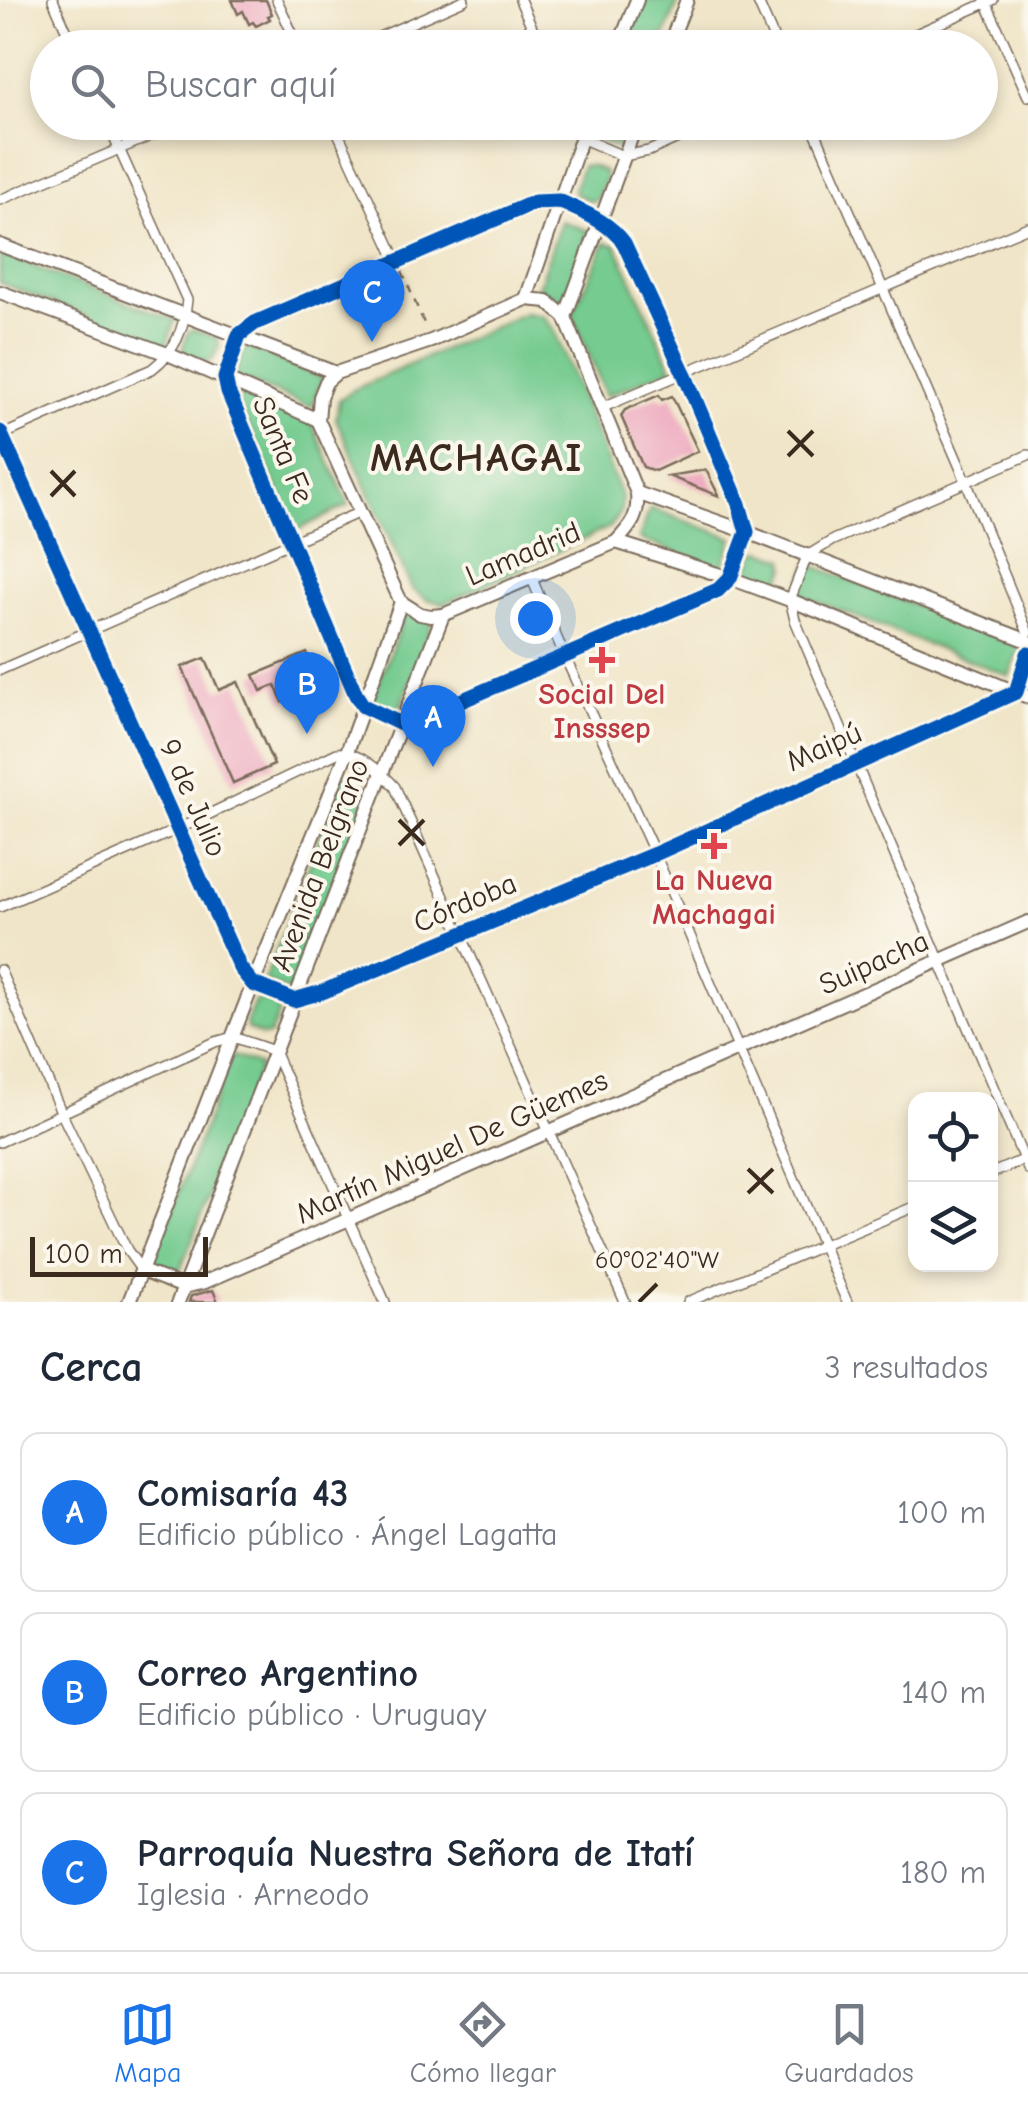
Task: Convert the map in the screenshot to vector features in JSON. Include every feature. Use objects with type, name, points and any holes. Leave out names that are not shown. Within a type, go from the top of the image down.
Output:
[{"type":"street","points":[[54,0],[66,30]]},
{"type":"street","points":[[277,0],[290,30]]},
{"type":"street","points":[[395,30],[464,0]]},
{"type":"street","points":[[520,0],[532,30]]},
{"type":"street","points":[[625,30],[637,0]]},
{"type":"street","points":[[675,30],[687,0]]},
{"type":"street","points":[[757,0],[770,30]]},
{"type":"street","points":[[924,30],[988,1],[1028,96]]},
{"type":"street","points":[[0,434],[152,369],[170,355],[186,315],[187,300],[116,140]]},
{"type":"street","points":[[0,200],[142,140]]},
{"type":"street","points":[[341,140],[397,261]]},
{"type":"street","points":[[526,299],[580,140]]},
{"type":"street","points":[[586,140],[624,156],[673,140]]},
{"type":"street","points":[[565,317],[630,140]]},
{"type":"street","points":[[819,140],[1028,632]]},
{"type":"street","points":[[224,378],[239,335],[254,323],[536,202],[558,201],[601,220],[624,244],[738,504],[747,532],[730,578],[718,590],[419,720],[400,724],[363,706]]},
{"type":"street","points":[[601,408],[1028,228]]},
{"type":"street","points":[[0,245],[336,373]]},
{"type":"street","points":[[0,292],[170,355],[318,420]]},
{"type":"street","points":[[401,602],[318,420],[320,396],[326,382],[336,373],[431,340],[526,299],[547,301],[565,317],[637,493],[1028,640]]},
{"type":"street","name":"Santa Fe","points":[[224,378],[363,706]]},
{"type":"street","name":"9 de Julio","points":[[0,434],[176,830],[240,968],[252,984]]},
{"type":"street","points":[[998,1171],[1027,1162],[795,620],[790,600],[807,556],[832,540],[1028,454]]},
{"type":"street","name":"Lamadrid","points":[[401,602],[420,614],[442,615],[616,542],[630,528],[638,510],[637,493]]},
{"type":"street","points":[[0,670],[360,512]]},
{"type":"street","points":[[616,542],[790,600],[1022,694],[1028,654]]},
{"type":"street","points":[[532,578],[847,1302]]},
{"type":"street","name":"Avenida Belgrano","points":[[129,1302],[347,752],[401,602]]},
{"type":"street","name":"Avenida Belgrano","points":[[178,1302],[442,615]]},
{"type":"street","name":"Maipú","points":[[655,854],[856,763],[1022,694]]},
{"type":"street","points":[[0,907],[176,830],[337,753],[347,752],[382,772],[395,788],[624,1302]]},
{"type":"street","name":"Córdoba","points":[[294,1000],[322,992],[655,854]]},
{"type":"street","name":"Suipacha","points":[[739,1050],[1028,922]]},
{"type":"street","points":[[0,970],[62,1114],[128,1250],[142,1270],[184,1287]]},
{"type":"street","points":[[252,984],[294,1000]]},
{"type":"street","points":[[0,1142],[215,1042],[233,1037],[274,1051],[385,1302]]},
{"type":"street","name":"Martín Miguel De Güemes","points":[[184,1287],[205,1282],[739,1050]]},
{"type":"street","points":[[688,1302],[908,1209]]},
{"type":"path","points":[[397,261],[431,340]]},
{"type":"green space","points":[[645,0],[679,0],[667,30],[633,30]]},
{"type":"green space","points":[[600,140],[623,140],[620,148]]},
{"type":"green space","points":[[582,166],[604,171],[606,178],[597,200],[590,201],[575,194],[574,188]]},
{"type":"green space","points":[[561,221],[589,231],[564,300],[537,290]]},
{"type":"green space","points":[[605,243],[616,245],[672,368],[606,396],[572,315]]},
{"type":"green space","points":[[0,254],[175,320],[166,346],[0,283]]},
{"type":"green space","points":[[525,313],[543,316],[554,330],[622,498],[621,511],[610,527],[444,604],[426,599],[412,589],[336,419],[339,400],[353,390]]},
{"type":"green space","points":[[189,331],[217,338],[219,346],[212,360],[205,362],[184,353]]},
{"type":"green space","points":[[245,346],[323,378],[311,407],[234,376]]},
{"type":"green space","points":[[243,394],[312,424],[349,505],[297,530],[237,402]]},
{"type":"green space","points":[[650,508],[733,538],[722,569],[639,539]]},
{"type":"green space","points":[[756,552],[785,559],[780,581],[773,584],[751,575]]},
{"type":"green space","points":[[809,564],[1020,646],[1009,676],[797,594]]},
{"type":"green space","points":[[405,613],[432,624],[398,713],[371,703]]},
{"type":"green space","points":[[344,776],[371,787],[291,992],[264,981]]},
{"type":"green space","points":[[255,1001],[276,1006],[279,1013],[270,1035],[262,1036],[247,1029],[246,1023]]},
{"type":"green space","points":[[232,1055],[260,1066],[180,1271],[152,1261]]},
{"type":"building","points":[[232,0],[266,0],[270,19],[256,26],[253,22],[249,24],[243,11],[238,14]]},
{"type":"building","points":[[659,395],[662,400],[672,396],[698,451],[655,471],[643,467],[621,416],[625,410]]},
{"type":"building","points":[[706,470],[719,496],[668,476]]},
{"type":"building","points":[[307,653],[321,685],[283,702],[275,685],[261,691],[254,675]]},
{"type":"building","points":[[205,658],[219,690],[238,682],[274,765],[233,783],[182,667]]},
{"type":"building","points":[[213,1290],[218,1302],[189,1302],[191,1296]]},
{"type":"cycle path","points":[[559,201],[603,223],[624,243],[683,371],[747,532],[730,578],[718,590],[401,724],[363,706],[356,695],[225,378],[239,335],[255,323],[535,202],[559,201]]},
{"type":"cycle path","points":[[0,432],[240,968],[253,984],[294,1000],[322,992],[655,854],[1016,692],[1028,654]]},
{"type":"place","name":"Parroquía Nuestra Señora de Itatí","points":[[372,342]]},
{"type":"place","name":"Social Del Insssep","points":[[602,660]]},
{"type":"place","name":"Correo Argentino","points":[[307,734]]},
{"type":"place","name":"Comisaría 43","points":[[433,767]]},
{"type":"place","name":"La Nueva Machagai","points":[[714,846]]},
{"type":"district","name":"MACHAGAI","points":[[477,458]]}]
